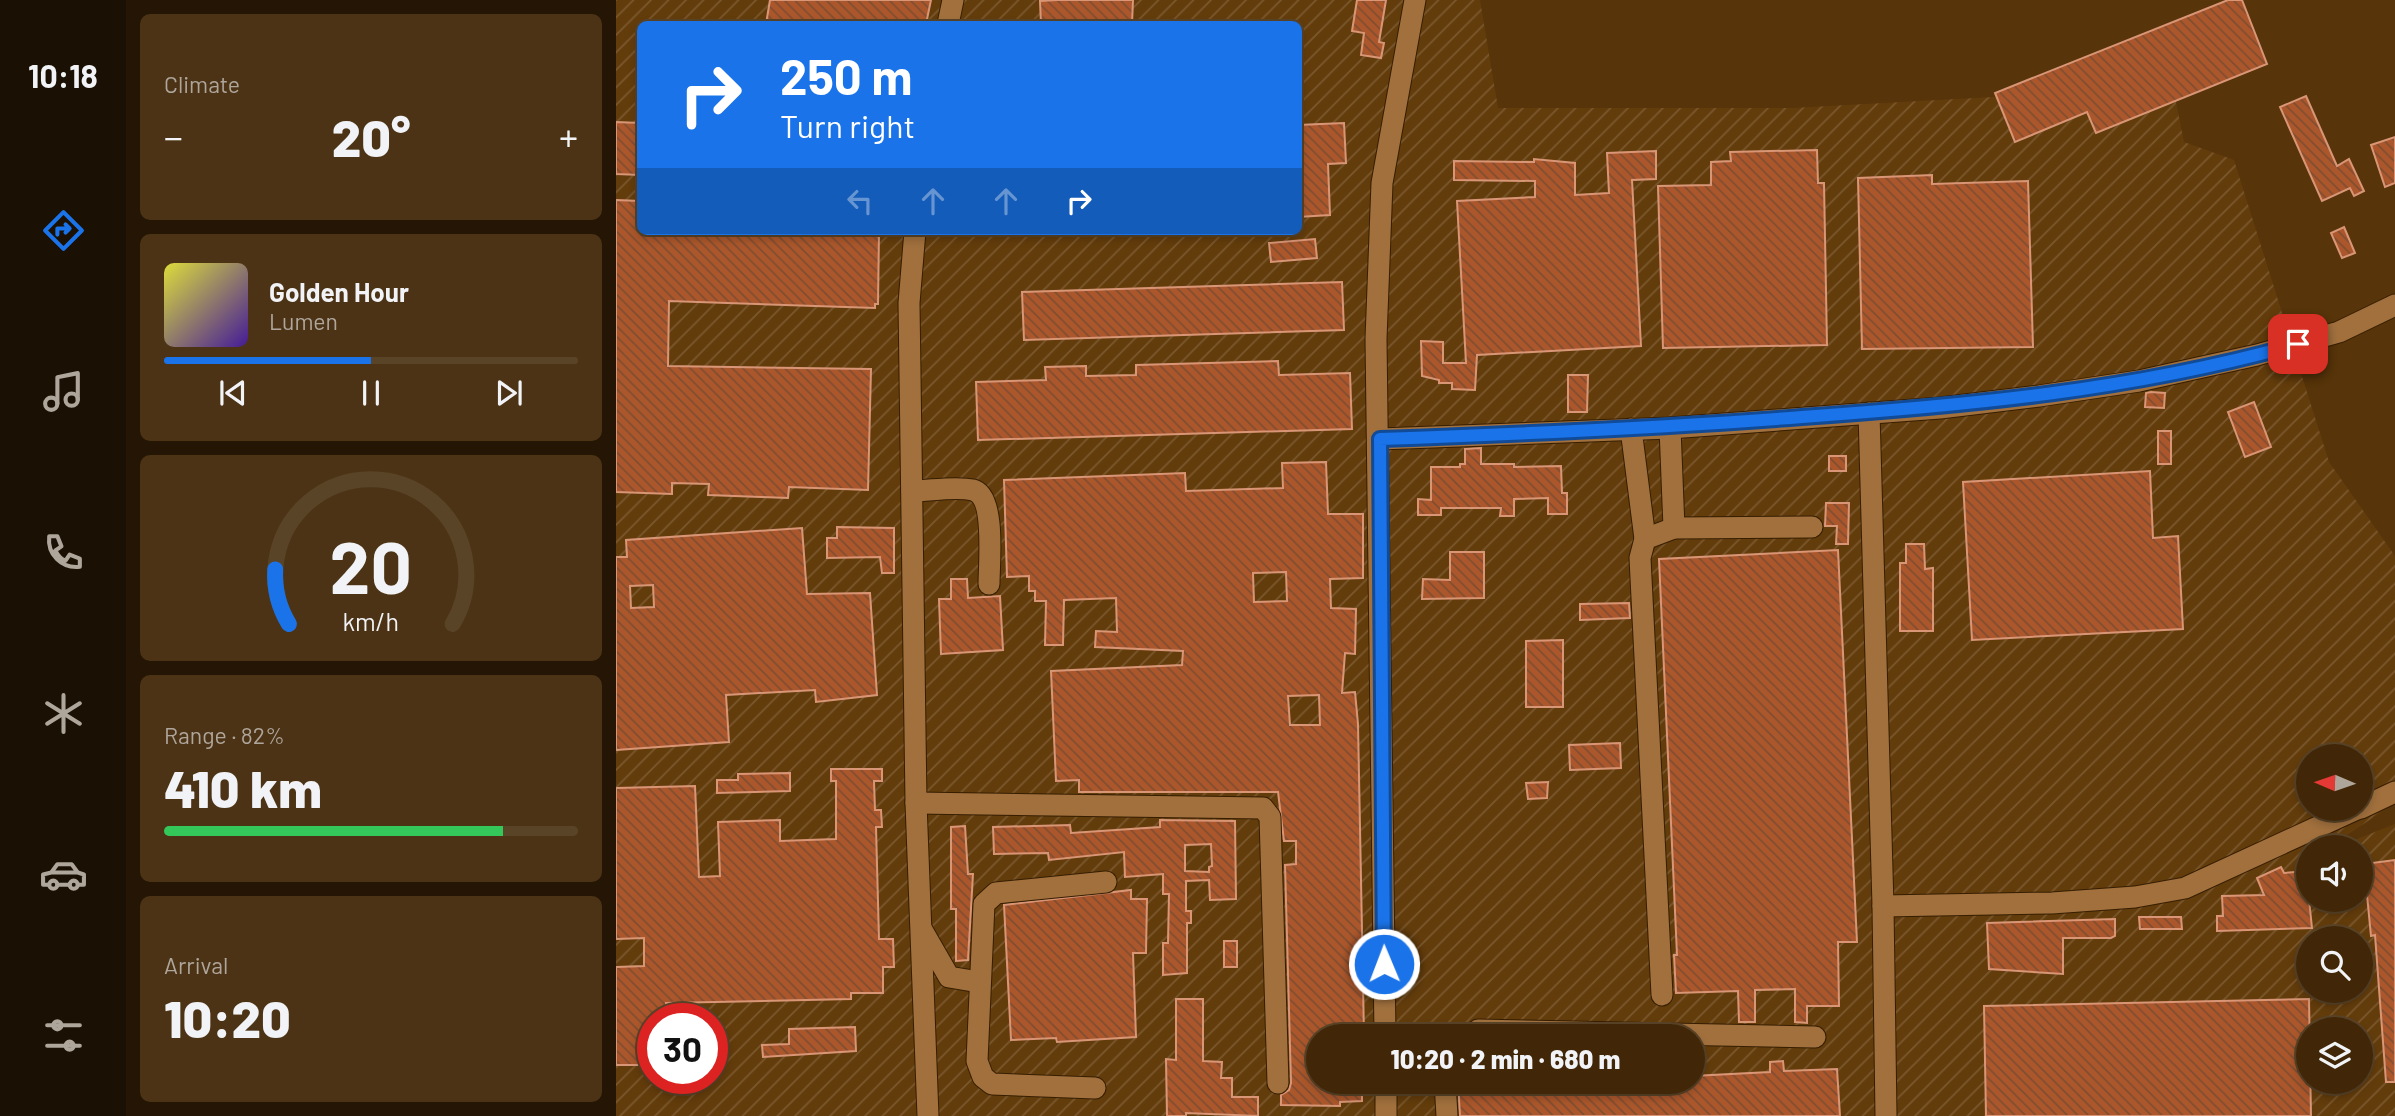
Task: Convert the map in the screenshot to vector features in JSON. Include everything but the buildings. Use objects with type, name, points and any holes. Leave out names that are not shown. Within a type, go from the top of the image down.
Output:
[{"type":"street","points":[[949,21],[953,0]]},
{"type":"street","points":[[1385,1024],[1380,439],[1376,339],[1382,183],[1415,0]]},
{"type":"street","points":[[915,235],[909,303],[916,803],[928,1116]]},
{"type":"street","points":[[1380,439],[1670,428],[1940,408],[2139,381],[2257,355],[2339,332],[2395,305]]},
{"type":"street","points":[[1870,413],[1883,906],[1885,1116]]},
{"type":"street","points":[[1670,428],[1674,528]]},
{"type":"street","points":[[1631,429],[1645,539],[1640,558],[1662,995]]},
{"type":"street","points":[[912,491],[974,490],[984,497],[989,512],[989,584]]},
{"type":"street","points":[[1645,539],[1674,528],[1812,527]]},
{"type":"street","points":[[2373,802],[2395,792]]},
{"type":"street","points":[[916,803],[1263,808],[1270,817],[1278,1083]]},
{"type":"street","points":[[1883,906],[2052,903],[2135,897],[2185,888],[2332,821]]},
{"type":"street","points":[[1095,1088],[992,1084],[983,1077],[977,1061],[979,982],[984,904],[996,893],[1106,882]]},
{"type":"street","points":[[920,926],[949,978],[979,982]]},
{"type":"street","points":[[1705,1035],[1815,1037]]},
{"type":"street","points":[[1386,1094],[1386,1116]]},
{"type":"street","points":[[1446,1094],[1447,1116]]},
{"type":"shaded area","points":[[616,0],[1480,0],[1498,108],[1793,108],[2173,87],[2184,142],[2234,160],[2329,462],[2395,556],[2395,803],[2373,818],[2373,744],[2296,744],[2296,821],[2368,821],[2347,835],[2296,835],[2296,912],[2373,912],[2373,835],[2367,835],[2395,824],[2395,1116],[616,1116]]},
{"type":"route","points":[[1384,964],[1380,439],[1670,428],[1940,408],[2139,381],[2298,344]]}]
